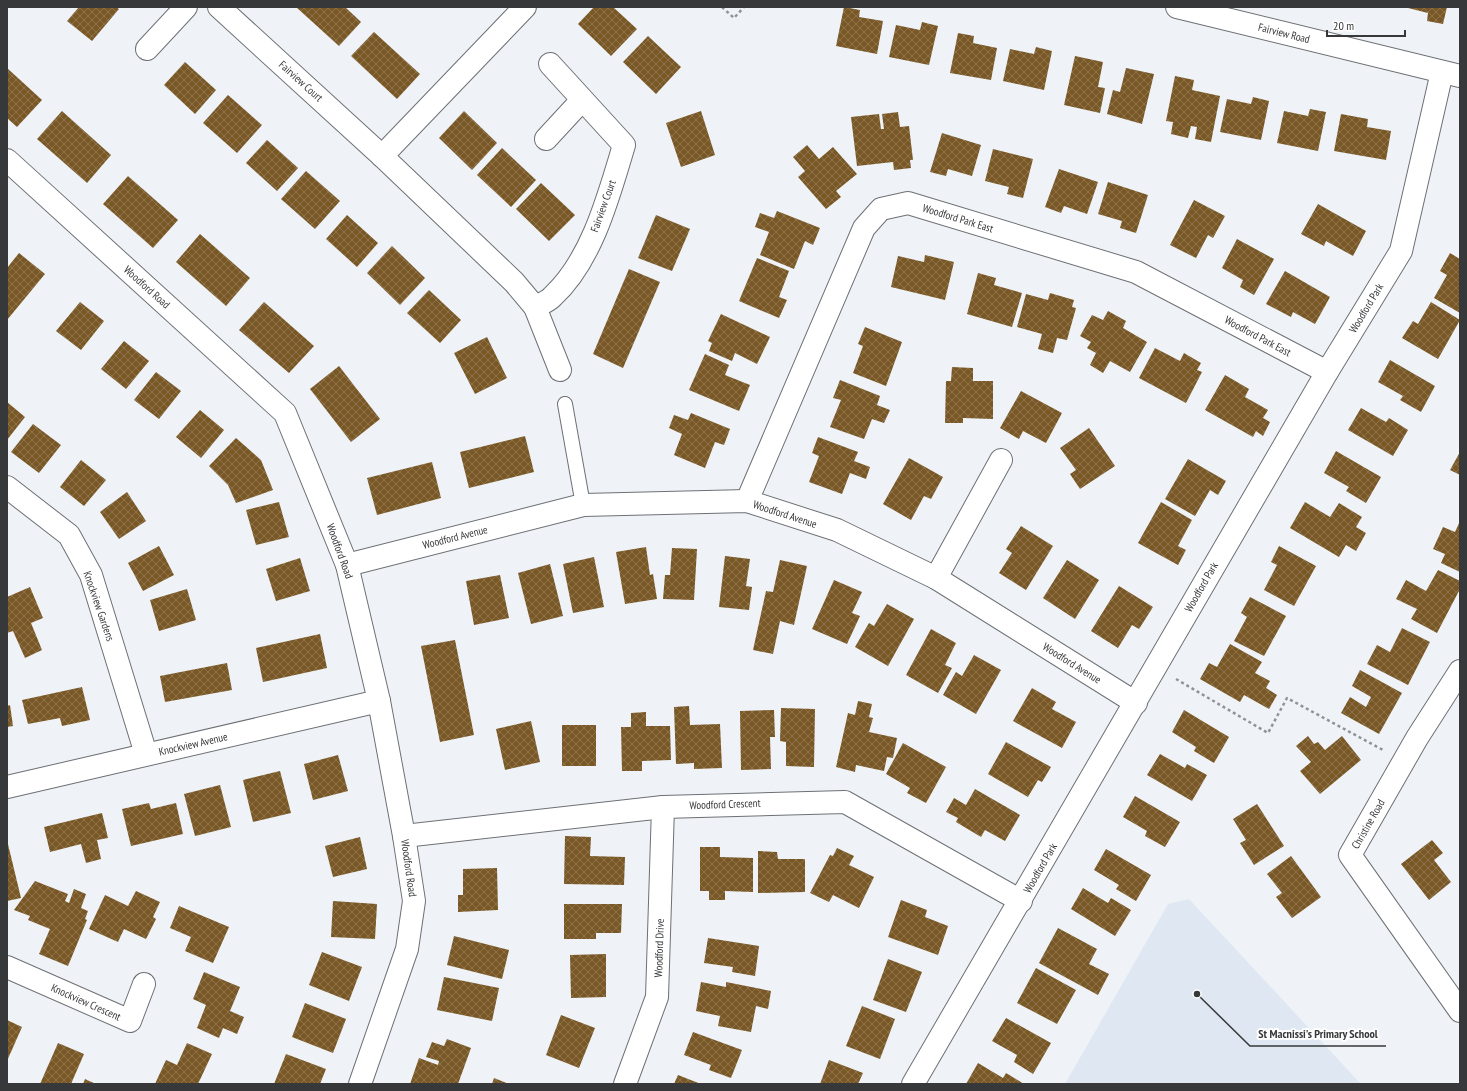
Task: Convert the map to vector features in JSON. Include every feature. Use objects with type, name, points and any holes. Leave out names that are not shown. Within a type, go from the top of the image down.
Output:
[{"type":"street","points":[[147,49],[186,7]]},
{"type":"street","name":"Fairview Court","points":[[219,7],[382,156],[514,282],[535,307],[560,370]]},
{"type":"street","points":[[382,156],[525,7]]},
{"type":"street","name":"Fairview Road","points":[[1177,7],[1451,74]]},
{"type":"street","name":"Fairview Court","points":[[535,307],[552,297],[572,276],[590,241],[610,191],[624,145],[550,64]]},
{"type":"street","name":"Woodford Park","points":[[913,1084],[1021,901],[1327,372],[1401,251],[1451,74]]},
{"type":"street","points":[[546,139],[582,100]]},
{"type":"street","name":"Woodford Road","points":[[9,166],[285,413],[347,565],[379,701],[404,836],[414,901],[407,949],[360,1084]]},
{"type":"street","name":"Woodford Park East","points":[[747,501],[864,228],[881,209],[908,203],[1136,272],[1327,372]]},
{"type":"street","points":[[936,578],[1001,460]]},
{"type":"street","name":"Knockview Gardens","points":[[7,487],[69,535],[91,575],[146,754]]},
{"type":"street","name":"Woodford Avenue","points":[[347,565],[583,505],[747,501],[837,530],[936,578],[1136,703]]},
{"type":"street","name":"Christine Road","points":[[1460,671],[1404,761],[1350,855],[1460,1011]]},
{"type":"street","name":"Knockview Avenue","points":[[7,787],[379,701]]},
{"type":"street","name":"Woodford Crescent","points":[[404,836],[663,807],[845,802],[1021,901]]},
{"type":"street","name":"Woodford Drive","points":[[625,1084],[657,997],[663,807]]},
{"type":"street","name":"Knockview Crescent","points":[[7,967],[130,1021],[144,984]]},
{"type":"lane","points":[[565,404],[583,505]]},
{"type":"path","points":[[722,7],[734,18],[744,7]]},
{"type":"path","points":[[1155,667],[1268,733],[1287,698],[1404,761]]},
{"type":"shaded area","points":[[1189,899],[1361,1084],[1065,1084],[1168,904]]},
{"type":"building","points":[[79,7],[116,7],[119,9],[92,41],[67,21]]},
{"type":"building","points":[[296,7],[345,7],[361,22],[339,46]]},
{"type":"building","points":[[594,7],[613,7],[637,29],[611,56],[578,24]]},
{"type":"building","points":[[844,7],[860,10],[859,17],[883,21],[877,54],[836,46]]},
{"type":"building","points":[[1404,7],[1447,7],[1443,24],[1427,21],[1428,13]]},
{"type":"building","points":[[922,22],[938,26],[929,65],[889,57],[896,25],[920,30]]},
{"type":"building","points":[[374,32],[420,74],[397,99],[351,56]]},
{"type":"building","points":[[958,33],[974,36],[973,43],[997,48],[991,80],[950,73]]},
{"type":"building","points":[[648,36],[681,67],[656,94],[623,62]]},
{"type":"building","points":[[1036,47],[1052,51],[1044,90],[1003,81],[1010,49],[1034,54]]},
{"type":"building","points":[[1075,56],[1103,62],[1098,87],[1105,88],[1100,113],[1064,105]]},
{"type":"building","points":[[185,62],[216,90],[195,114],[164,85]]},
{"type":"building","points":[[7,68],[42,100],[17,127],[7,118]]},
{"type":"building","points":[[1126,68],[1154,74],[1142,124],[1107,114],[1113,90],[1120,92]]},
{"type":"building","points":[[1175,76],[1194,80],[1192,90],[1220,96],[1211,142],[1195,139],[1197,127],[1191,126],[1188,138],[1171,134],[1173,122],[1166,121]]},
{"type":"building","points":[[228,95],[262,125],[237,153],[203,123]]},
{"type":"building","points":[[1253,97],[1269,101],[1261,140],[1220,132],[1227,99],[1251,104]]},
{"type":"building","points":[[1310,109],[1326,112],[1318,151],[1277,143],[1284,111],[1308,116]]},
{"type":"building","points":[[62,111],[111,155],[87,183],[37,139]]},
{"type":"building","points":[[464,111],[497,143],[472,170],[439,138]]},
{"type":"building","points":[[701,111],[715,155],[681,167],[666,123]]},
{"type":"building","points":[[898,112],[900,127],[909,126],[913,160],[910,160],[911,168],[894,170],[893,162],[857,166],[851,117],[879,114],[881,129],[884,129],[882,114]]},
{"type":"building","points":[[1341,114],[1368,119],[1367,127],[1391,131],[1386,160],[1334,151]]},
{"type":"building","points":[[942,133],[981,145],[972,176],[948,169],[946,176],[930,172]]},
{"type":"building","points":[[267,140],[298,168],[277,191],[246,163]]},
{"type":"building","points":[[807,145],[819,159],[833,147],[857,174],[836,191],[841,197],[826,209],[798,177],[805,171],[793,157]]},
{"type":"building","points":[[502,148],[536,180],[511,207],[477,175]]},
{"type":"building","points":[[993,149],[1033,159],[1023,198],[1007,194],[1009,187],[985,181]]},
{"type":"building","points":[[1059,169],[1098,182],[1087,214],[1064,206],[1061,213],[1045,207]]},
{"type":"building","points":[[306,171],[340,201],[315,229],[281,199]]},
{"type":"building","points":[[128,176],[178,220],[153,248],[103,204]]},
{"type":"building","points":[[1108,182],[1148,195],[1136,233],[1120,228],[1122,221],[1098,214]]},
{"type":"building","points":[[541,183],[575,215],[549,241],[516,209]]},
{"type":"building","points":[[1194,200],[1225,216],[1213,238],[1208,235],[1196,258],[1170,245]]},
{"type":"building","points":[[1318,204],[1366,231],[1353,256],[1326,241],[1324,246],[1301,234]]},
{"type":"building","points":[[777,211],[820,228],[813,245],[805,241],[794,269],[760,255],[769,232],[755,227],[760,213],[774,218]]},
{"type":"building","points":[[347,215],[378,243],[357,267],[326,239]]},
{"type":"building","points":[[656,215],[690,229],[672,271],[638,258]]},
{"type":"building","points":[[200,234],[250,278],[226,306],[176,262]]},
{"type":"building","points":[[1237,239],[1274,259],[1254,295],[1240,287],[1243,280],[1222,268]]},
{"type":"building","points":[[392,246],[425,278],[400,305],[367,273]]},
{"type":"building","points":[[19,253],[45,274],[7,320],[7,268]]},
{"type":"building","points":[[1450,253],[1460,259],[1460,313],[1434,298],[1447,275],[1440,271]]},
{"type":"building","points":[[925,255],[954,262],[945,300],[891,287],[898,256],[924,262]]},
{"type":"building","points":[[757,258],[789,271],[779,297],[787,300],[779,318],[739,301]]},
{"type":"building","points":[[629,269],[660,282],[623,368],[593,354]]},
{"type":"building","points":[[1285,271],[1330,297],[1315,324],[1293,312],[1291,317],[1266,304]]},
{"type":"building","points":[[978,273],[996,278],[994,285],[1022,293],[1012,327],[967,314]]},
{"type":"building","points":[[429,290],[461,320],[440,343],[407,313]]},
{"type":"building","points":[[1050,293],[1074,300],[1072,307],[1076,308],[1067,340],[1057,338],[1053,353],[1038,349],[1042,334],[1017,327],[1026,294],[1048,300]]},
{"type":"building","points":[[80,302],[104,321],[81,350],[56,331]]},
{"type":"building","points":[[264,302],[314,346],[289,373],[239,330]]},
{"type":"building","points":[[1431,302],[1460,320],[1438,359],[1402,338],[1413,321],[1418,324]]},
{"type":"building","points":[[1108,311],[1126,321],[1123,328],[1147,342],[1130,372],[1110,361],[1103,373],[1090,365],[1096,353],[1087,348],[1091,342],[1080,336],[1092,315],[1103,320]]},
{"type":"building","points":[[721,314],[770,337],[757,364],[735,353],[732,361],[709,351],[712,343],[708,341]]},
{"type":"building","points":[[865,327],[902,342],[886,386],[853,373],[863,346],[858,344]]},
{"type":"building","points":[[487,337],[507,378],[475,394],[454,353]]},
{"type":"building","points":[[124,341],[149,361],[126,389],[101,369]]},
{"type":"building","points":[[1155,348],[1180,361],[1184,353],[1201,363],[1197,370],[1202,372],[1186,403],[1139,378]]},
{"type":"building","points":[[705,354],[729,365],[725,375],[750,385],[739,411],[689,390]]},
{"type":"building","points":[[1390,360],[1435,386],[1421,412],[1400,400],[1403,396],[1378,382]]},
{"type":"building","points":[[339,366],[380,419],[351,442],[310,389]]},
{"type":"building","points":[[952,367],[973,368],[973,381],[993,381],[993,419],[963,418],[963,423],[945,423],[946,381],[951,381]]},
{"type":"building","points":[[156,372],[181,391],[159,419],[134,400]]},
{"type":"building","points":[[1225,375],[1249,389],[1245,397],[1268,410],[1263,418],[1270,422],[1263,436],[1256,431],[1253,437],[1205,410]]},
{"type":"building","points":[[840,380],[880,396],[877,405],[890,410],[884,423],[872,419],[864,439],[830,427],[841,400],[833,398]]},
{"type":"building","points":[[1021,391],[1062,413],[1046,443],[1023,431],[1019,439],[1000,428]]},
{"type":"building","points":[[7,402],[25,417],[7,440]]},
{"type":"building","points":[[1361,408],[1386,422],[1389,418],[1408,430],[1393,456],[1348,430]]},
{"type":"building","points":[[200,410],[224,430],[201,458],[176,437]]},
{"type":"building","points":[[691,413],[730,429],[724,445],[715,442],[705,468],[674,455],[682,434],[669,428],[674,415],[688,420]]},
{"type":"building","points":[[33,424],[61,445],[39,473],[11,452]]},
{"type":"building","points":[[1089,428],[1115,466],[1080,489],[1070,474],[1076,470],[1060,448]]},
{"type":"building","points":[[525,436],[534,472],[469,488],[460,452]]},
{"type":"building","points":[[818,437],[858,452],[854,461],[870,467],[866,479],[850,473],[842,494],[809,482],[819,456],[812,453]]},
{"type":"building","points":[[236,438],[261,460],[273,490],[236,503],[228,485],[209,466]]},
{"type":"building","points":[[1336,451],[1381,477],[1366,503],[1346,491],[1349,487],[1324,473]]},
{"type":"building","points":[[1460,452],[1460,475],[1450,470]]},
{"type":"building","points":[[909,458],[943,477],[931,499],[924,496],[911,520],[883,504]]},
{"type":"building","points":[[1188,459],[1226,481],[1218,495],[1210,490],[1195,516],[1165,499]]},
{"type":"building","points":[[81,460],[106,480],[84,506],[60,487]]},
{"type":"building","points":[[432,462],[441,498],[377,515],[367,478]]},
{"type":"building","points":[[127,492],[146,521],[119,539],[100,512]]},
{"type":"building","points":[[279,502],[289,537],[256,545],[246,510]]},
{"type":"building","points":[[1161,502],[1192,520],[1178,546],[1186,550],[1178,565],[1138,543]]},
{"type":"building","points":[[1305,502],[1330,517],[1339,503],[1362,517],[1356,527],[1366,533],[1356,551],[1346,545],[1339,557],[1290,528]]},
{"type":"building","points":[[1460,521],[1460,572],[1441,563],[1445,554],[1433,549],[1443,527],[1455,532]]},
{"type":"building","points":[[1021,526],[1053,546],[1026,590],[999,573],[1012,553],[1006,549]]},
{"type":"building","points":[[159,546],[174,575],[143,591],[128,563]]},
{"type":"building","points":[[1279,546],[1316,566],[1294,606],[1264,590],[1277,565],[1271,562]]},
{"type":"building","points":[[646,547],[650,575],[653,574],[657,599],[625,604],[616,552]]},
{"type":"building","points":[[672,548],[697,549],[694,600],[663,599],[665,575],[670,575]]},
{"type":"building","points":[[725,556],[750,559],[746,586],[752,587],[749,610],[719,607]]},
{"type":"building","points":[[594,557],[604,607],[573,613],[563,564]]},
{"type":"building","points":[[300,558],[310,591],[276,601],[266,569]]},
{"type":"building","points":[[780,560],[807,566],[794,625],[780,621],[773,654],[753,650],[766,591],[773,592]]},
{"type":"building","points":[[1067,560],[1099,580],[1075,619],[1043,598]]},
{"type":"building","points":[[550,564],[563,616],[531,624],[518,573]]},
{"type":"building","points":[[1438,570],[1460,581],[1460,589],[1437,633],[1411,619],[1417,609],[1396,599],[1406,580],[1426,591]]},
{"type":"building","points":[[500,575],[509,618],[474,625],[466,581]]},
{"type":"building","points":[[834,580],[862,592],[852,613],[860,616],[847,644],[812,629]]},
{"type":"building","points":[[1119,586],[1153,607],[1139,629],[1132,625],[1118,648],[1091,631]]},
{"type":"building","points":[[30,587],[43,618],[31,623],[42,650],[25,658],[13,631],[7,633],[7,597]]},
{"type":"building","points":[[187,589],[196,620],[159,631],[150,600]]},
{"type":"building","points":[[1250,597],[1286,616],[1264,656],[1234,641],[1247,617],[1241,613]]},
{"type":"building","points":[[887,604],[914,619],[888,666],[855,647],[869,623],[874,626]]},
{"type":"building","points":[[1402,628],[1430,642],[1408,685],[1367,664],[1377,645],[1390,652]]},
{"type":"building","points":[[931,629],[956,643],[945,665],[952,668],[938,693],[906,675]]},
{"type":"building","points":[[320,634],[327,668],[263,682],[256,648]]},
{"type":"building","points":[[455,640],[474,735],[440,742],[421,646]]},
{"type":"building","points":[[1230,644],[1262,662],[1255,673],[1270,681],[1266,688],[1277,695],[1269,709],[1244,695],[1240,702],[1200,679],[1209,663],[1217,667]]},
{"type":"building","points":[[974,655],[1001,670],[976,714],[943,695],[956,672],[962,676]]},
{"type":"building","points":[[227,663],[232,690],[165,702],[160,676]]},
{"type":"building","points":[[1360,670],[1402,693],[1379,734],[1341,713],[1350,697],[1366,707],[1371,697],[1352,686]]},
{"type":"building","points":[[82,687],[90,720],[62,726],[60,718],[28,724],[22,700]]},
{"type":"building","points":[[1032,688],[1056,702],[1052,709],[1076,722],[1062,748],[1013,721]]},
{"type":"building","points":[[858,701],[872,704],[869,717],[873,718],[869,732],[897,738],[893,758],[887,757],[884,771],[856,765],[855,772],[836,767],[848,713],[855,715]]},
{"type":"building","points":[[10,705],[13,726],[7,727],[7,706]]},
{"type":"building","points":[[689,706],[690,725],[720,724],[722,768],[694,769],[694,763],[676,764],[674,707]]},
{"type":"building","points":[[781,708],[815,709],[814,767],[786,766],[786,742],[780,741]]},
{"type":"building","points":[[774,710],[775,737],[770,737],[771,769],[741,770],[740,711]]},
{"type":"building","points":[[1184,710],[1229,737],[1214,763],[1194,751],[1196,747],[1172,732]]},
{"type":"building","points":[[646,712],[646,726],[670,726],[671,760],[642,761],[642,771],[622,771],[621,727],[631,727],[631,713]]},
{"type":"building","points":[[531,721],[540,762],[505,770],[496,729]]},
{"type":"building","points":[[562,725],[596,725],[596,766],[562,766]]},
{"type":"building","points":[[1308,736],[1314,744],[1318,742],[1325,750],[1342,736],[1361,760],[1320,794],[1300,771],[1311,762],[1296,746]]},
{"type":"building","points":[[1006,742],[1051,767],[1042,782],[1038,780],[1028,797],[988,774]]},
{"type":"building","points":[[903,743],[946,767],[926,803],[907,793],[910,788],[886,774]]},
{"type":"building","points":[[1160,754],[1185,768],[1187,764],[1207,775],[1192,801],[1147,775]]},
{"type":"building","points":[[338,755],[348,791],[313,800],[304,764]]},
{"type":"building","points":[[280,771],[291,813],[253,822],[243,780]]},
{"type":"building","points":[[220,785],[231,827],[195,836],[184,794]]},
{"type":"building","points":[[975,789],[1020,815],[1005,841],[985,830],[981,837],[956,822],[958,818],[946,812],[954,798],[966,805]]},
{"type":"building","points":[[1135,796],[1180,822],[1165,847],[1145,836],[1147,831],[1123,817]]},
{"type":"building","points":[[149,803],[151,809],[176,803],[183,834],[131,846],[122,809]]},
{"type":"building","points":[[1257,804],[1284,846],[1254,865],[1240,843],[1246,840],[1233,819]]},
{"type":"building","points":[[102,813],[108,838],[97,840],[101,859],[86,863],[81,844],[50,852],[44,827]]},
{"type":"building","points":[[565,836],[591,837],[590,856],[625,857],[624,885],[564,884]]},
{"type":"building","points":[[360,837],[367,869],[333,877],[325,846]]},
{"type":"building","points":[[7,840],[21,898],[7,901]]},
{"type":"building","points":[[1432,840],[1443,853],[1434,860],[1451,882],[1429,900],[1401,864]]},
{"type":"building","points":[[700,847],[720,847],[720,857],[753,858],[753,892],[725,891],[725,900],[709,900],[709,891],[700,891]]},
{"type":"building","points":[[837,848],[854,856],[849,865],[874,877],[859,908],[833,895],[829,902],[810,893],[830,855],[833,856]]},
{"type":"building","points":[[1106,849],[1151,875],[1136,901],[1116,889],[1119,885],[1094,870]]},
{"type":"building","points":[[758,851],[777,852],[778,859],[805,859],[805,892],[758,893]]},
{"type":"building","points":[[1291,856],[1321,897],[1292,918],[1276,897],[1282,893],[1267,874]]},
{"type":"building","points":[[497,868],[498,910],[458,912],[458,895],[463,895],[463,869]]},
{"type":"building","points":[[35,881],[68,894],[65,901],[69,903],[74,889],[86,894],[81,908],[88,911],[85,919],[87,920],[68,966],[39,954],[50,929],[28,920],[30,916],[14,910]]},
{"type":"building","points":[[1083,888],[1108,903],[1111,898],[1131,910],[1115,936],[1071,909]]},
{"type":"building","points":[[136,891],[160,902],[153,917],[156,919],[146,939],[124,929],[118,942],[89,929],[105,895],[128,906]]},
{"type":"building","points":[[901,900],[927,910],[925,917],[948,926],[938,955],[888,937]]},
{"type":"building","points":[[333,901],[377,904],[375,939],[331,937]]},
{"type":"building","points":[[564,904],[622,904],[621,933],[596,933],[596,939],[564,939]]},
{"type":"building","points":[[179,906],[229,927],[213,963],[185,951],[191,937],[170,928]]},
{"type":"building","points":[[1058,928],[1097,949],[1089,964],[1109,974],[1098,995],[1039,963]]},
{"type":"building","points":[[454,936],[509,950],[502,979],[447,965]]},
{"type":"building","points":[[708,938],[759,946],[755,976],[732,972],[733,967],[704,963]]},
{"type":"building","points":[[322,952],[362,967],[349,1001],[309,985]]},
{"type":"building","points":[[606,954],[606,997],[571,998],[570,955]]},
{"type":"building","points":[[888,959],[922,972],[906,1012],[873,1000]]},
{"type":"building","points":[[1036,968],[1076,990],[1057,1024],[1017,1003]]},
{"type":"building","points":[[204,972],[240,987],[230,1011],[244,1017],[237,1034],[223,1028],[219,1038],[197,1028],[206,1005],[193,999]]},
{"type":"building","points":[[444,977],[499,988],[492,1021],[437,1010]]},
{"type":"building","points":[[701,982],[726,987],[726,982],[771,991],[768,1009],[756,1006],[751,1032],[718,1026],[720,1016],[696,1011]]},
{"type":"building","points":[[305,1003],[346,1019],[333,1053],[292,1037]]},
{"type":"building","points":[[862,1006],[895,1019],[880,1059],[846,1046]]},
{"type":"building","points":[[561,1015],[595,1028],[579,1068],[546,1055]]},
{"type":"building","points":[[1006,1018],[1051,1043],[1033,1074],[1014,1062],[1017,1055],[992,1041]]},
{"type":"building","points":[[7,1020],[22,1027],[7,1061]]},
{"type":"building","points":[[693,1032],[742,1050],[731,1078],[709,1070],[711,1065],[684,1055]]},
{"type":"building","points":[[447,1039],[471,1048],[458,1084],[410,1084],[419,1058],[438,1065],[439,1061],[426,1057],[432,1042],[444,1046]]},
{"type":"building","points":[[58,1043],[84,1054],[71,1084],[40,1084]]},
{"type":"building","points":[[187,1043],[212,1054],[198,1084],[155,1084],[166,1060],[177,1065]]},
{"type":"building","points":[[286,1054],[326,1069],[320,1084],[274,1084]]},
{"type":"building","points":[[829,1060],[863,1073],[858,1084],[820,1084]]},
{"type":"building","points":[[978,1063],[1003,1078],[1006,1073],[1024,1084],[966,1084]]},
{"type":"building","points":[[678,1075],[701,1084],[674,1084]]},
{"type":"building","points":[[494,1078],[509,1084],[492,1084]]},
{"type":"building","points":[[85,1079],[96,1084],[83,1084]]},
{"type":"place","name":"St Macnissi's Primary School","points":[[1197,994]]}]
